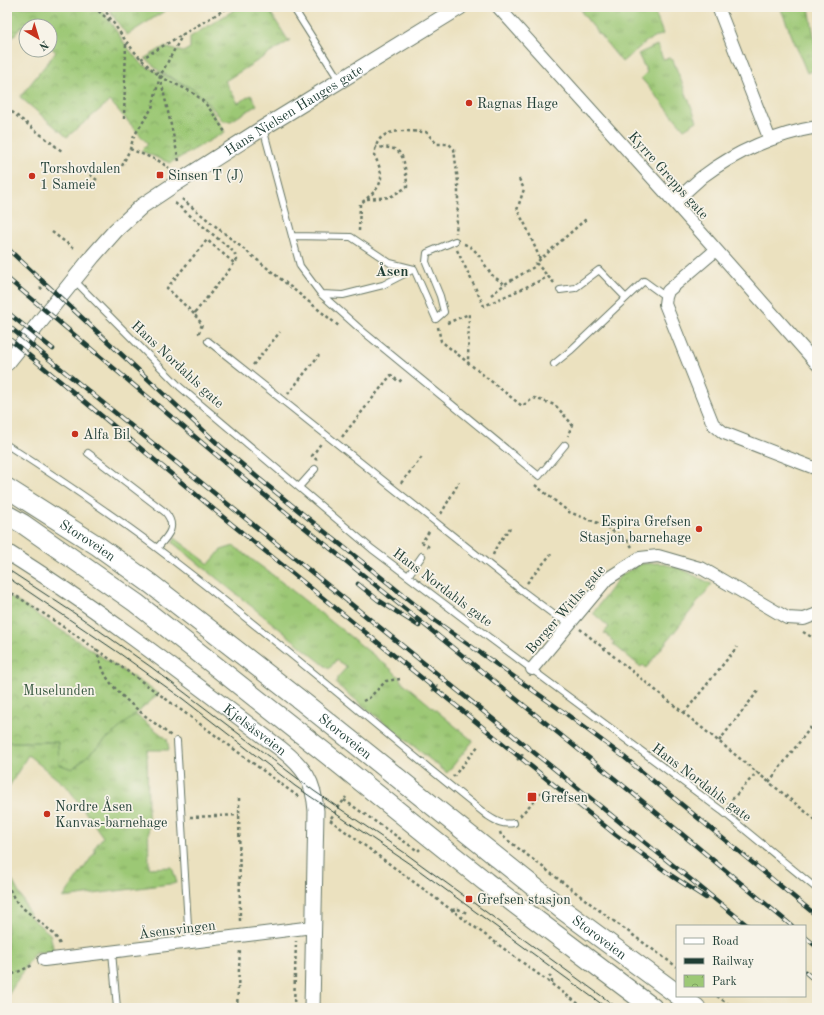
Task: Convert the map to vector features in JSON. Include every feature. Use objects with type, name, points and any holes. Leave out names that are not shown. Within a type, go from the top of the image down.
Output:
[{"type":"highway","name":"Storoveien","points":[[7,488],[98,546],[151,584],[303,702],[563,910],[676,994]]},
{"type":"highway","name":"Storoveien","points":[[7,515],[30,529],[136,603],[486,882],[653,1008]]},
{"type":"highway","name":"Storoveien","points":[[681,997],[696,1008]]},
{"type":"street","name":"Hans Nielsen Hauges gate","points":[[7,363],[116,230],[142,206],[263,128],[460,7]]},
{"type":"street","name":"Kyrre Grepps gate","points":[[498,7],[674,202],[817,364]]},
{"type":"street","points":[[718,7],[770,140]]},
{"type":"street","points":[[674,202],[703,177],[736,156],[770,140],[817,126]]},
{"type":"street","points":[[716,250],[668,291],[665,304],[713,424],[724,433],[817,469]]},
{"type":"street","name":"Kjelsåsveien","points":[[7,552],[70,594],[163,660],[281,748],[302,769],[314,791],[316,811],[312,1008]]},
{"type":"street","name":"Borger Withs gate","points":[[532,669],[572,623],[607,579],[640,558],[658,556],[703,569],[787,618],[804,619],[817,614]]},
{"type":"street","name":"Åsensvingen","points":[[44,960],[313,927]]},
{"type":"lane","points":[[293,7],[340,82]]},
{"type":"lane","points":[[263,128],[300,266],[321,294],[360,329],[539,476],[565,445]]},
{"type":"lane","points":[[292,236],[351,237],[390,263],[414,269]]},
{"type":"lane","points":[[414,269],[436,319],[444,312],[440,296],[426,262],[427,254],[454,241]]},
{"type":"lane","points":[[321,294],[343,296],[383,285],[414,269]]},
{"type":"lane","points":[[560,290],[575,288],[599,270],[626,298]]},
{"type":"lane","name":"Hans Nordahls gate","points":[[74,280],[180,387],[372,549],[722,811],[817,889]]},
{"type":"lane","points":[[554,364],[570,351],[644,281],[666,297]]},
{"type":"lane","points":[[208,341],[283,399],[521,590],[557,617],[572,623]]},
{"type":"lane","name":"Storoveien","points":[[7,445],[157,548],[247,619],[488,816],[499,823],[506,825],[514,823]]},
{"type":"lane","points":[[88,453],[165,512],[169,517],[172,524],[170,531],[157,548]]},
{"type":"lane","points":[[299,487],[315,469]]},
{"type":"lane","points":[[408,576],[422,556]]},
{"type":"lane","points":[[177,741],[189,942]]},
{"type":"lane","points":[[112,952],[117,1008]]},
{"type":"path","points":[[94,7],[114,25]]},
{"type":"path","points":[[103,7],[126,42],[141,59],[160,76],[197,96],[226,132]]},
{"type":"path","points":[[141,59],[229,7]]},
{"type":"path","points":[[122,166],[134,136],[152,108],[160,76],[183,34]]},
{"type":"path","points":[[124,119],[126,42]]},
{"type":"path","points":[[160,76],[179,161]]},
{"type":"path","points":[[7,108],[63,152]]},
{"type":"path","points":[[358,242],[360,204],[376,191],[381,182],[379,164],[374,155],[380,138],[390,132],[426,132],[436,144],[449,144],[454,149],[458,182],[458,205],[454,241],[484,306],[548,277]]},
{"type":"path","points":[[367,199],[390,197],[407,187],[404,158],[399,151],[391,148],[376,147]]},
{"type":"path","points":[[130,149],[159,161],[169,168]]},
{"type":"path","points":[[85,170],[97,180]]},
{"type":"path","points":[[519,179],[524,189],[517,210],[526,226],[540,259]]},
{"type":"path","points":[[175,203],[234,252],[237,260],[194,314]]},
{"type":"path","points":[[490,295],[505,284],[534,267],[540,259],[586,219]]},
{"type":"path","points":[[52,232],[76,250]]},
{"type":"path","points":[[208,341],[199,333],[202,324],[194,314],[167,288],[207,240],[234,264]]},
{"type":"path","points":[[454,241],[468,245],[474,249],[483,264],[493,276],[505,284]]},
{"type":"path","points":[[536,263],[560,290]]},
{"type":"path","points":[[40,287],[43,290]]},
{"type":"path","points":[[438,327],[469,314],[468,362]]},
{"type":"path","points":[[436,319],[441,341],[522,406],[534,398],[555,406],[572,424],[565,445]]},
{"type":"path","points":[[248,372],[280,332]]},
{"type":"path","points":[[283,399],[318,355]]},
{"type":"path","points":[[337,443],[391,375],[399,382],[403,378]]},
{"type":"path","points":[[315,469],[320,462],[312,456],[327,435]]},
{"type":"path","points":[[395,490],[422,457]]},
{"type":"path","points":[[422,556],[429,547],[422,542],[436,523],[459,482]]},
{"type":"path","points":[[489,564],[497,546],[510,528]]},
{"type":"path","points":[[521,590],[551,554]]},
{"type":"path","points":[[7,590],[96,649],[304,801]]},
{"type":"path","points":[[572,623],[817,821]]},
{"type":"path","points":[[684,713],[737,647]]},
{"type":"path","points":[[96,649],[106,675],[122,694],[140,711],[177,741]]},
{"type":"path","points":[[355,707],[370,698],[386,681],[400,679]]},
{"type":"path","points":[[432,691],[438,684]]},
{"type":"path","points":[[719,741],[758,691]]},
{"type":"path","points":[[769,782],[817,719]]},
{"type":"path","points":[[448,784],[479,745]]},
{"type":"path","points":[[518,760],[522,754]]},
{"type":"path","points":[[722,811],[757,772]]},
{"type":"path","points":[[514,823],[544,790]]},
{"type":"path","points":[[346,797],[330,820],[584,1008]]},
{"type":"path","points":[[237,1008],[240,936],[239,798]]},
{"type":"path","points":[[344,800],[418,851],[420,848]]},
{"type":"path","points":[[190,818],[239,815]]},
{"type":"path","points":[[501,835],[608,917],[676,966]]},
{"type":"path","points":[[7,884],[16,901],[60,941],[61,958]]},
{"type":"path","points":[[452,910],[458,909],[466,913]]},
{"type":"path","points":[[7,977],[44,960]]},
{"type":"path","points":[[550,975],[552,984]]},
{"type":"path","points":[[719,997],[734,1008]]},
{"type":"green space","points":[[7,7],[100,7],[125,44],[141,64],[191,88],[204,98],[225,132],[170,163],[141,151],[148,144],[110,101],[67,137],[20,97],[51,58],[58,58],[58,18],[18,18],[18,31],[7,44]]},
{"type":"green space","points":[[109,7],[171,7],[127,35],[112,15]]},
{"type":"green space","points":[[239,7],[267,7],[288,40],[291,40],[225,81],[238,103],[251,95],[257,105],[231,121],[223,121],[206,100],[193,89],[159,71],[145,58],[164,47],[183,52],[190,48],[190,37]]},
{"type":"green space","points":[[586,7],[653,7],[663,34],[647,41],[622,62],[582,13],[582,9]]},
{"type":"green space","points":[[780,7],[809,7],[817,54],[817,69],[807,73]]},
{"type":"green space","points":[[657,45],[663,59],[669,58],[673,60],[697,121],[684,129],[641,78],[647,72],[638,54]]},
{"type":"green space","points":[[175,538],[209,564],[221,550],[234,546],[391,669],[401,681],[473,741],[447,773],[336,684],[337,678],[347,667],[336,660],[329,669],[173,543]]},
{"type":"green space","points":[[659,563],[679,568],[712,584],[646,668],[643,665],[641,667],[613,644],[614,642],[604,633],[609,627],[593,613],[620,576],[640,564]]},
{"type":"green space","name":"Muselunden","points":[[7,595],[159,694],[72,769],[59,764],[58,742],[7,742]]},
{"type":"green space","points":[[135,714],[167,739],[169,750],[147,750],[149,868],[172,867],[177,883],[63,898],[95,852],[95,847],[103,837],[68,788],[28,755],[7,790],[7,742],[58,742],[59,764],[72,769]]},
{"type":"green space","points":[[7,871],[25,904],[30,917],[50,934],[54,952],[35,952],[7,997]]},
{"type":"tram line","points":[[7,569],[80,617],[151,667],[314,791],[405,853],[618,1008]]},
{"type":"tram line","points":[[7,577],[119,653],[183,699],[295,786],[420,871],[607,1008]]},
{"type":"railway","points":[[7,248],[218,444],[257,477],[434,620],[624,757],[817,916]]},
{"type":"railway","points":[[7,278],[252,485],[652,809],[791,925]]},
{"type":"railway","points":[[7,312],[53,349]]},
{"type":"railway","points":[[7,325],[747,925]]},
{"type":"railway","points":[[7,337],[229,522],[616,835],[672,876],[706,898]]},
{"type":"railway","points":[[358,584],[378,600],[419,626]]},
{"type":"railway","points":[[806,938],[817,947]]},
{"type":"railway","points":[[806,973],[817,982]]},
{"type":"place","name":"Ragnas Hage","points":[[469,103]]},
{"type":"place","name":"Sinsen T (J)","points":[[160,175]]},
{"type":"place","name":"Torshovdalen 1 Sameie","points":[[32,176]]},
{"type":"place","name":"Alfa Bil","points":[[75,434]]},
{"type":"place","name":"Espira Grefsen Stasjon barnehage","points":[[699,529]]},
{"type":"place","name":"Grefsen","points":[[532,797]]},
{"type":"place","name":"Nordre Åsen Kanvas-barnehage","points":[[47,814]]},
{"type":"place","name":"Grefsen stasjon","points":[[469,899]]},
{"type":"district","name":"Åsen","points":[[392,271]]}]
